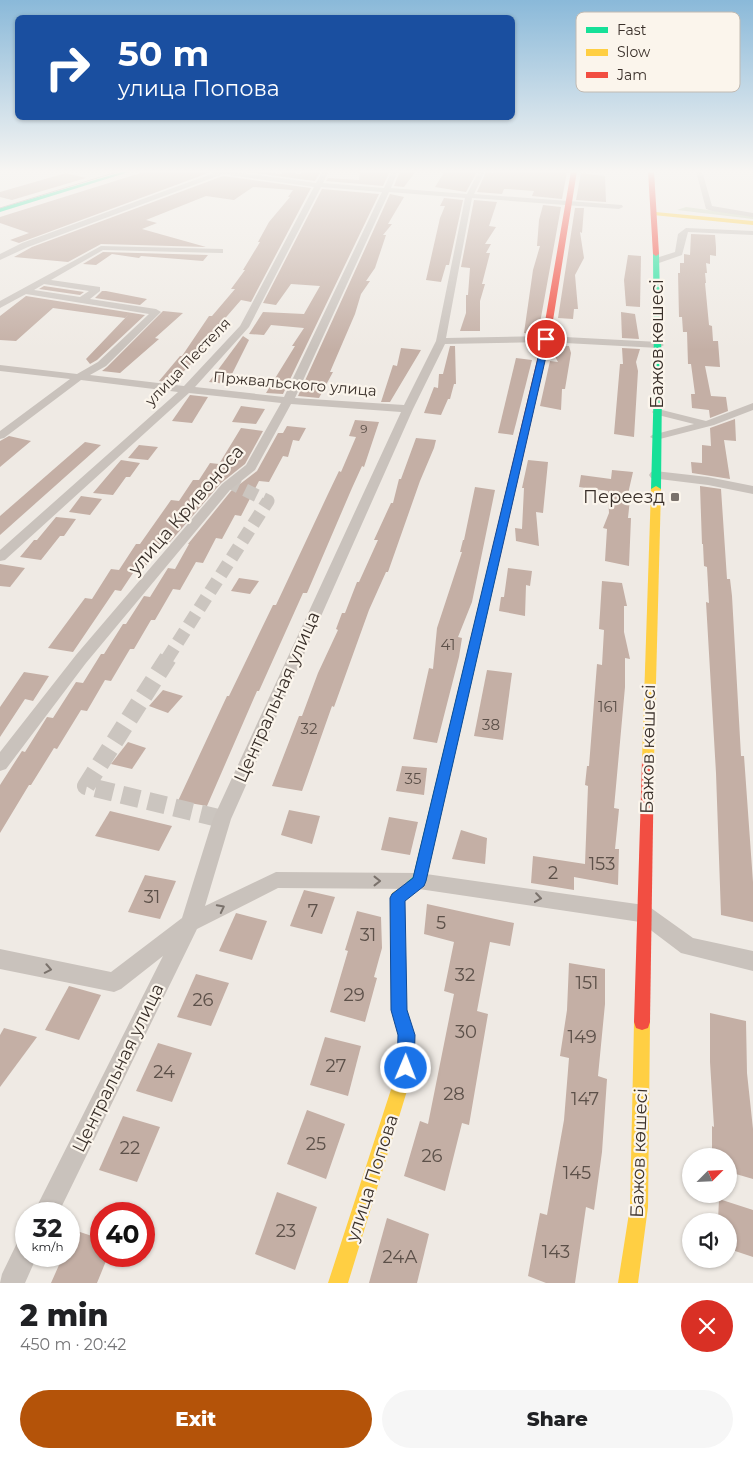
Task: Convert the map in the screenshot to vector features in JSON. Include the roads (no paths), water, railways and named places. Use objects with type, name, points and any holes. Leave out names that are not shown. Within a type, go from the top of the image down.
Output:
[{"type":"main road","points":[[419,881],[546,339],[563,231]]},
{"type":"main road","name":"Бажов көшесі","points":[[628,1283],[639,1207],[644,914],[658,412],[659,345],[655,231]]},
{"type":"main road","name":"улица Попова","points":[[338,1283],[406,1068],[406,1035],[399,1010],[397,898],[419,881]]},
{"type":"street","points":[[0,257],[62,231]]},
{"type":"street","name":"улица Пестеля","points":[[0,557],[187,389],[244,327],[294,231]]},
{"type":"street","name":"улица Кривоноса","points":[[0,764],[81,660],[213,502],[226,487],[251,467],[288,401],[367,231]]},
{"type":"street","name":"Центральная улица","points":[[51,1202],[190,923],[222,819],[408,408],[441,341],[463,231]]},
{"type":"street","points":[[656,261],[679,253],[682,245],[681,237],[685,231]]},
{"type":"street","points":[[715,231],[753,232]]},
{"type":"street","points":[[0,306],[101,248],[220,251]]},
{"type":"street","points":[[43,281],[97,289],[82,300]]},
{"type":"street","points":[[0,436],[79,377],[102,364],[156,312],[25,291]]},
{"type":"street","points":[[441,341],[546,339],[659,345]]},
{"type":"street","name":"Пржвальского улица","points":[[0,368],[288,401],[408,408]]},
{"type":"street","points":[[656,437],[684,424],[710,423],[753,406]]},
{"type":"street","points":[[658,412],[684,424]]},
{"type":"street","points":[[655,475],[753,490]]},
{"type":"street","points":[[0,959],[114,982],[190,923],[276,880],[419,881],[644,914],[688,946],[753,961]]},
{"type":"street","points":[[11,1283],[19,1267]]},
{"type":"tunnel","points":[[167,659],[268,501],[231,483]]},
{"type":"tunnel","points":[[168,658],[86,786],[222,819]]},
{"type":"place","name":"Переезд","points":[[675,497]]}]
